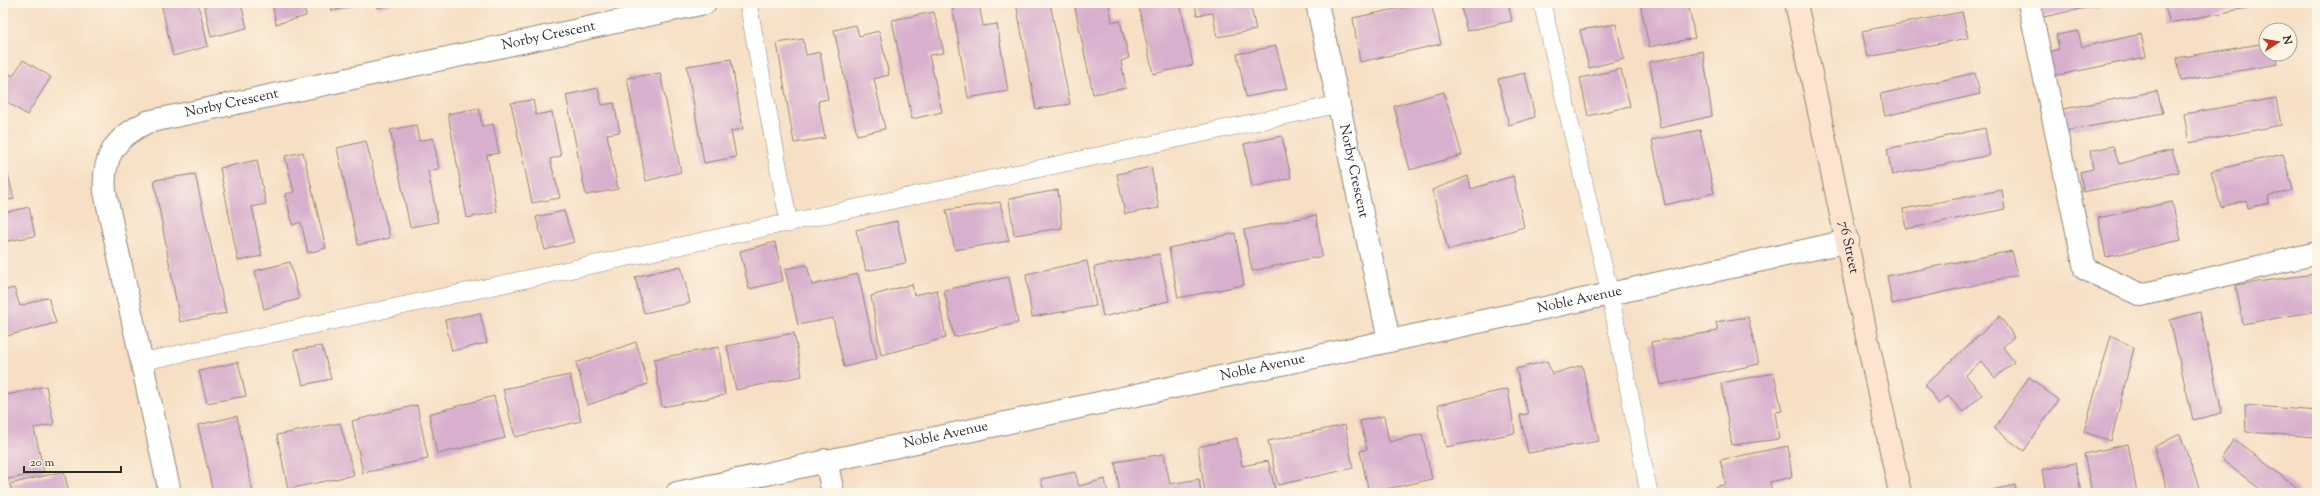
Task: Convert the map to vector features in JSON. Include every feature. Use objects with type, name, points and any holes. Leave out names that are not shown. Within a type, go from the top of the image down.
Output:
[{"type":"street","name":"Norby Crescent","points":[[170,493],[141,362],[104,180],[106,166],[112,149],[121,138],[134,128],[146,122],[705,3]]},
{"type":"street","name":"Norby Crescent","points":[[1317,3],[1389,340]]},
{"type":"street","name":"76 Street","points":[[1796,3],[1848,240],[1900,493]]},
{"type":"street","points":[[2029,3],[2085,269],[2141,295],[2317,253]]},
{"type":"street","name":"Noble Avenue","points":[[678,493],[826,460],[1610,294],[1848,240]]},
{"type":"street","points":[[826,460],[833,493]]},
{"type":"lane","points":[[748,3],[789,224]]},
{"type":"lane","points":[[1542,3],[1610,294],[1649,493]]},
{"type":"lane","points":[[141,362],[789,224],[1339,104]]},
{"type":"building","points":[[161,3],[198,3],[208,46],[173,56]]},
{"type":"building","points":[[204,3],[241,3],[247,28],[211,37]]},
{"type":"building","points":[[272,3],[303,3],[306,16],[276,24]]},
{"type":"building","points":[[330,3],[358,3],[358,5],[332,11]]},
{"type":"building","points":[[376,3],[395,3],[395,4],[377,8]]},
{"type":"building","points":[[979,3],[983,26],[997,24],[1008,91],[968,98],[952,4]]},
{"type":"building","points":[[1016,3],[1050,3],[1070,104],[1036,109]]},
{"type":"building","points":[[1074,3],[1109,3],[1112,22],[1120,21],[1129,58],[1121,61],[1126,88],[1093,94]]},
{"type":"building","points":[[1138,3],[1180,3],[1193,65],[1153,74]]},
{"type":"building","points":[[1195,3],[1250,3],[1256,30],[1217,37],[1213,13],[1197,15]]},
{"type":"building","points":[[1424,3],[1431,3],[1441,44],[1360,62],[1353,18]]},
{"type":"building","points":[[1460,3],[1508,3],[1512,21],[1467,31]]},
{"type":"building","points":[[1640,3],[1688,3],[1695,38],[1649,47]]},
{"type":"building","points":[[2036,3],[2103,3],[2103,4],[2039,18]]},
{"type":"building","points":[[2164,3],[2267,3],[2267,4],[2170,23]]},
{"type":"building","points":[[934,12],[944,53],[929,55],[942,112],[912,119],[892,20]]},
{"type":"building","points":[[1962,12],[1968,38],[1868,57],[1862,31]]},
{"type":"building","points":[[1616,24],[1624,59],[1589,68],[1580,30]]},
{"type":"building","points":[[856,25],[859,36],[879,31],[889,75],[874,79],[885,129],[857,135],[834,30]]},
{"type":"building","points":[[2078,31],[2082,47],[2141,34],[2146,57],[2049,77],[2044,54],[2059,49],[2056,35]]},
{"type":"building","points":[[803,39],[806,55],[820,52],[828,99],[818,101],[825,138],[794,143],[777,43]]},
{"type":"building","points":[[2258,44],[2258,62],[2278,62],[2278,64],[2181,81],[2177,58]]},
{"type":"building","points":[[1276,46],[1287,89],[1246,97],[1237,54]]},
{"type":"building","points":[[1703,51],[1712,116],[1660,128],[1650,62]]},
{"type":"building","points":[[731,59],[743,129],[731,131],[736,157],[704,163],[687,66]]},
{"type":"building","points":[[23,60],[51,77],[27,115],[3,99],[3,70],[13,76]]},
{"type":"building","points":[[1621,69],[1630,106],[1588,116],[1580,78]]},
{"type":"building","points":[[660,73],[681,172],[646,181],[627,78]]},
{"type":"building","points":[[1525,73],[1535,117],[1509,125],[1498,79]]},
{"type":"building","points":[[1975,73],[1980,94],[1885,116],[1880,94]]},
{"type":"building","points":[[598,88],[602,105],[614,103],[620,132],[607,134],[618,189],[586,195],[566,95]]},
{"type":"building","points":[[2157,91],[2163,113],[2065,131],[2059,110]]},
{"type":"building","points":[[1444,92],[1462,155],[1410,170],[1394,106]]},
{"type":"building","points":[[2276,98],[2281,125],[2189,143],[2184,114]]},
{"type":"building","points":[[533,100],[536,115],[552,112],[561,156],[550,159],[560,198],[532,203],[511,103]]},
{"type":"building","points":[[479,108],[482,126],[493,124],[499,153],[487,155],[497,212],[467,218],[448,114]]},
{"type":"building","points":[[416,125],[419,141],[433,138],[439,169],[428,171],[438,222],[410,227],[390,130]]},
{"type":"building","points":[[1985,128],[1990,155],[1892,175],[1887,149]]},
{"type":"building","points":[[1700,130],[1714,193],[1665,205],[1652,140]]},
{"type":"building","points":[[1282,136],[1291,178],[1252,187],[1244,144]]},
{"type":"building","points":[[366,141],[390,238],[358,245],[337,148]]},
{"type":"building","points":[[2113,146],[2119,164],[2172,150],[2179,172],[2083,192],[2080,172],[2093,169],[2090,151]]},
{"type":"building","points":[[303,152],[326,248],[308,253],[301,222],[293,225],[285,194],[294,192],[285,156]]},
{"type":"building","points":[[2283,154],[2293,190],[2268,196],[2269,203],[2248,208],[2246,200],[2221,207],[2211,171]]},
{"type":"building","points":[[257,160],[266,204],[252,207],[262,256],[238,261],[220,168]]},
{"type":"building","points":[[3,162],[5,162],[14,199],[3,201]]},
{"type":"building","points":[[1151,167],[1159,208],[1125,214],[1117,174]]},
{"type":"building","points":[[195,174],[226,313],[180,322],[154,180]]},
{"type":"building","points":[[1468,176],[1471,189],[1513,176],[1524,227],[1448,250],[1432,190]]},
{"type":"building","points":[[1058,190],[1062,228],[1014,235],[1009,199]]},
{"type":"building","points":[[2002,190],[2005,209],[1906,229],[1903,209]]},
{"type":"building","points":[[1000,202],[1009,241],[955,250],[946,210]]},
{"type":"building","points":[[2172,202],[2181,240],[2106,257],[2098,218]]},
{"type":"building","points":[[29,207],[35,236],[3,242],[3,213]]},
{"type":"building","points":[[564,211],[574,242],[545,250],[536,217]]},
{"type":"building","points":[[1316,215],[1322,256],[1252,271],[1244,230]]},
{"type":"building","points":[[897,221],[906,263],[866,271],[856,230]]},
{"type":"building","points":[[1235,233],[1244,285],[1178,298],[1169,248]]},
{"type":"building","points":[[775,242],[783,281],[749,289],[740,251]]},
{"type":"building","points":[[2012,251],[2018,275],[1892,304],[1887,276]]},
{"type":"building","points":[[1159,254],[1169,301],[1103,317],[1094,267]]},
{"type":"building","points":[[1087,261],[1096,306],[1032,317],[1026,274]]},
{"type":"building","points":[[290,262],[299,299],[264,309],[255,271]]},
{"type":"building","points":[[807,265],[812,285],[858,274],[877,359],[844,367],[833,318],[798,325],[785,269]]},
{"type":"building","points":[[681,266],[690,303],[644,313],[635,277]]},
{"type":"building","points":[[2314,274],[2317,311],[2243,324],[2236,285]]},
{"type":"building","points":[[1009,277],[1018,323],[954,337],[944,290]]},
{"type":"building","points":[[912,284],[914,295],[937,290],[946,338],[881,355],[871,296]]},
{"type":"building","points":[[14,288],[20,306],[48,297],[56,323],[3,337],[3,291]]},
{"type":"building","points":[[2200,312],[2222,413],[2193,420],[2170,320]]},
{"type":"building","points":[[480,313],[487,343],[452,351],[445,320]]},
{"type":"building","points":[[2000,316],[2014,337],[2003,347],[2014,362],[1995,378],[1981,361],[1966,375],[1982,395],[1963,412],[1948,396],[1939,404],[1925,385]]},
{"type":"building","points":[[1748,317],[1759,364],[1660,385],[1651,342],[1718,331],[1716,322]]},
{"type":"building","points":[[794,333],[802,376],[736,390],[727,346]]},
{"type":"building","points":[[2111,335],[2134,348],[2111,441],[2084,432]]},
{"type":"building","points":[[636,342],[648,384],[588,405],[576,363]]},
{"type":"building","points":[[322,346],[331,379],[303,385],[294,350]]},
{"type":"building","points":[[719,347],[725,395],[662,407],[654,359]]},
{"type":"building","points":[[1547,361],[1552,374],[1582,365],[1599,441],[1528,453],[1520,415],[1528,414],[1516,369]]},
{"type":"building","points":[[238,362],[246,396],[207,403],[199,371]]},
{"type":"building","points":[[1774,373],[1782,411],[1775,412],[1779,439],[1732,445],[1721,383]]},
{"type":"building","points":[[570,375],[581,421],[515,437],[503,389]]},
{"type":"building","points":[[2029,377],[2058,400],[2024,451],[1994,429]]},
{"type":"building","points":[[46,386],[54,424],[34,428],[44,472],[3,480],[3,396]]},
{"type":"building","points":[[1508,389],[1515,433],[1446,447],[1438,405]]},
{"type":"building","points":[[494,396],[505,438],[437,454],[429,414]]},
{"type":"building","points":[[417,405],[428,459],[363,473],[352,421]]},
{"type":"building","points":[[2245,405],[2317,411],[2317,437],[2246,432]]},
{"type":"building","points":[[237,416],[253,493],[213,493],[198,425]]},
{"type":"building","points":[[1384,416],[1389,442],[1422,434],[1432,479],[1369,493],[1360,451],[1367,449],[1360,421]]},
{"type":"building","points":[[340,423],[354,475],[288,489],[277,435]]},
{"type":"building","points":[[1345,425],[1353,468],[1278,485],[1268,441]]},
{"type":"building","points":[[2180,434],[2201,493],[2159,493],[2167,489],[2154,447]]},
{"type":"building","points":[[1237,438],[1242,466],[1268,461],[1276,493],[1205,493],[1198,447]]},
{"type":"building","points":[[2234,439],[2300,490],[2298,493],[2265,493],[2221,459]]},
{"type":"building","points":[[2128,444],[2137,493],[2092,493],[2084,454]]},
{"type":"building","points":[[1788,446],[1792,477],[1770,482],[1772,493],[1716,493],[1715,487],[1726,484],[1720,460]]},
{"type":"building","points":[[1164,454],[1170,484],[1199,479],[1201,493],[1120,493],[1115,462]]},
{"type":"building","points":[[2075,463],[2081,493],[2046,493],[2042,470]]},
{"type":"building","points":[[64,471],[69,493],[12,493],[10,484]]},
{"type":"building","points":[[1075,472],[1079,486],[1105,479],[1108,493],[1044,493],[1041,479]]},
{"type":"building","points":[[2015,485],[2017,493],[1983,493],[1983,492]]}]
